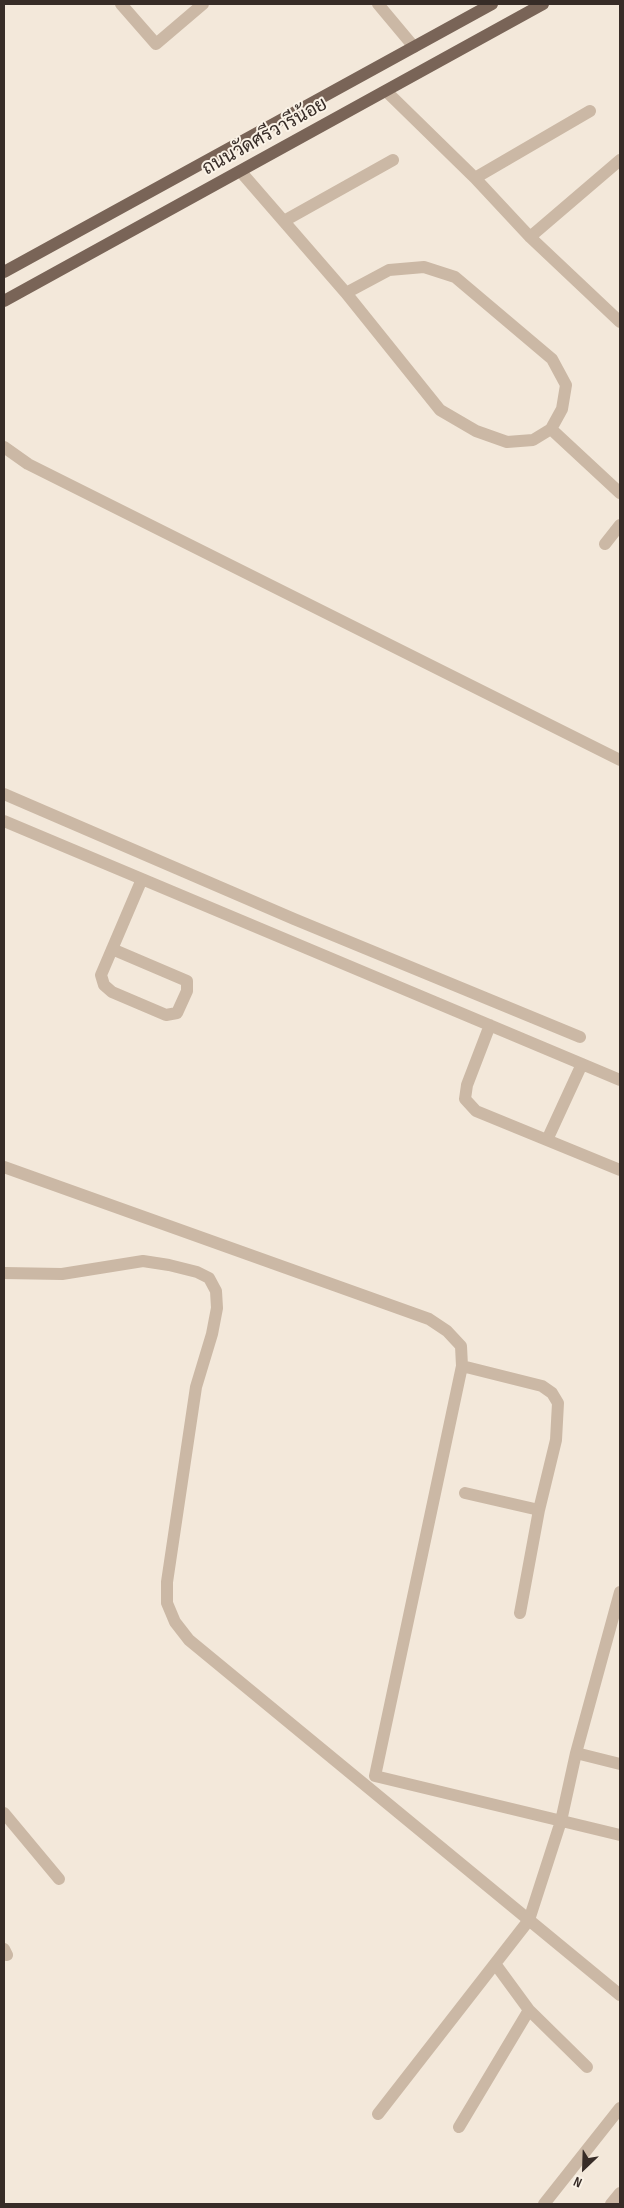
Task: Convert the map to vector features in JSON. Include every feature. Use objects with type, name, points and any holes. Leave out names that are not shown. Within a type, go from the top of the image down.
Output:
[{"type":"main road","name":"ถนนวัดศรีวารีน้อย","points":[[4,272],[492,4]]},
{"type":"main road","name":"ถนนวัดศรีวารีน้อย","points":[[4,301],[544,4]]},
{"type":"lane","points":[[121,4],[156,44],[203,4]]},
{"type":"lane","points":[[378,4],[414,47]]},
{"type":"lane","points":[[386,91],[475,178],[530,237],[620,322]]},
{"type":"lane","points":[[475,178],[590,111]]},
{"type":"lane","points":[[284,221],[393,160]]},
{"type":"lane","points":[[530,237],[620,160]]},
{"type":"lane","points":[[241,172],[346,293],[440,410],[457,422],[476,431],[508,442],[533,440],[551,429],[562,409],[566,385],[552,358],[455,278],[424,267],[389,270],[346,293]]},
{"type":"lane","points":[[551,429],[620,493]]},
{"type":"lane","points":[[4,447],[28,464],[620,760]]},
{"type":"lane","points":[[605,544],[620,525]]},
{"type":"lane","points":[[4,794],[294,919],[580,1037]]},
{"type":"lane","points":[[4,821],[620,1080]]},
{"type":"lane","points":[[112,949],[187,981],[187,991],[177,1013],[166,1015],[112,992],[104,985],[101,975],[112,949],[142,879]]},
{"type":"lane","points":[[490,1025],[467,1085],[465,1099],[476,1111],[620,1170]]},
{"type":"lane","points":[[547,1140],[582,1064]]},
{"type":"lane","points":[[4,1167],[429,1319],[448,1331],[461,1346],[462,1366],[374,1776],[364,1786]]},
{"type":"lane","points":[[4,1272],[62,1274],[143,1261],[178,1267],[197,1272],[209,1278],[216,1291],[217,1308],[196,1387],[167,1582],[167,1603],[175,1622],[189,1640],[620,1995]]},
{"type":"lane","points":[[462,1366],[542,1386],[552,1393],[558,1403],[556,1440],[539,1510],[520,1613]]},
{"type":"lane","points":[[465,1493],[539,1510]]},
{"type":"lane","points":[[378,2114],[529,1920],[561,1821],[576,1752],[620,1592]]},
{"type":"lane","points":[[576,1752],[620,1764]]},
{"type":"lane","points":[[374,1776],[620,1835]]},
{"type":"lane","points":[[4,1814],[59,1879]]},
{"type":"lane","points":[[496,1964],[529,2010],[587,2068]]},
{"type":"lane","points":[[459,2127],[529,2010]]},
{"type":"lane","points":[[544,2204],[620,2108]]},
{"type":"lane","points":[[611,2204],[620,2193]]}]
